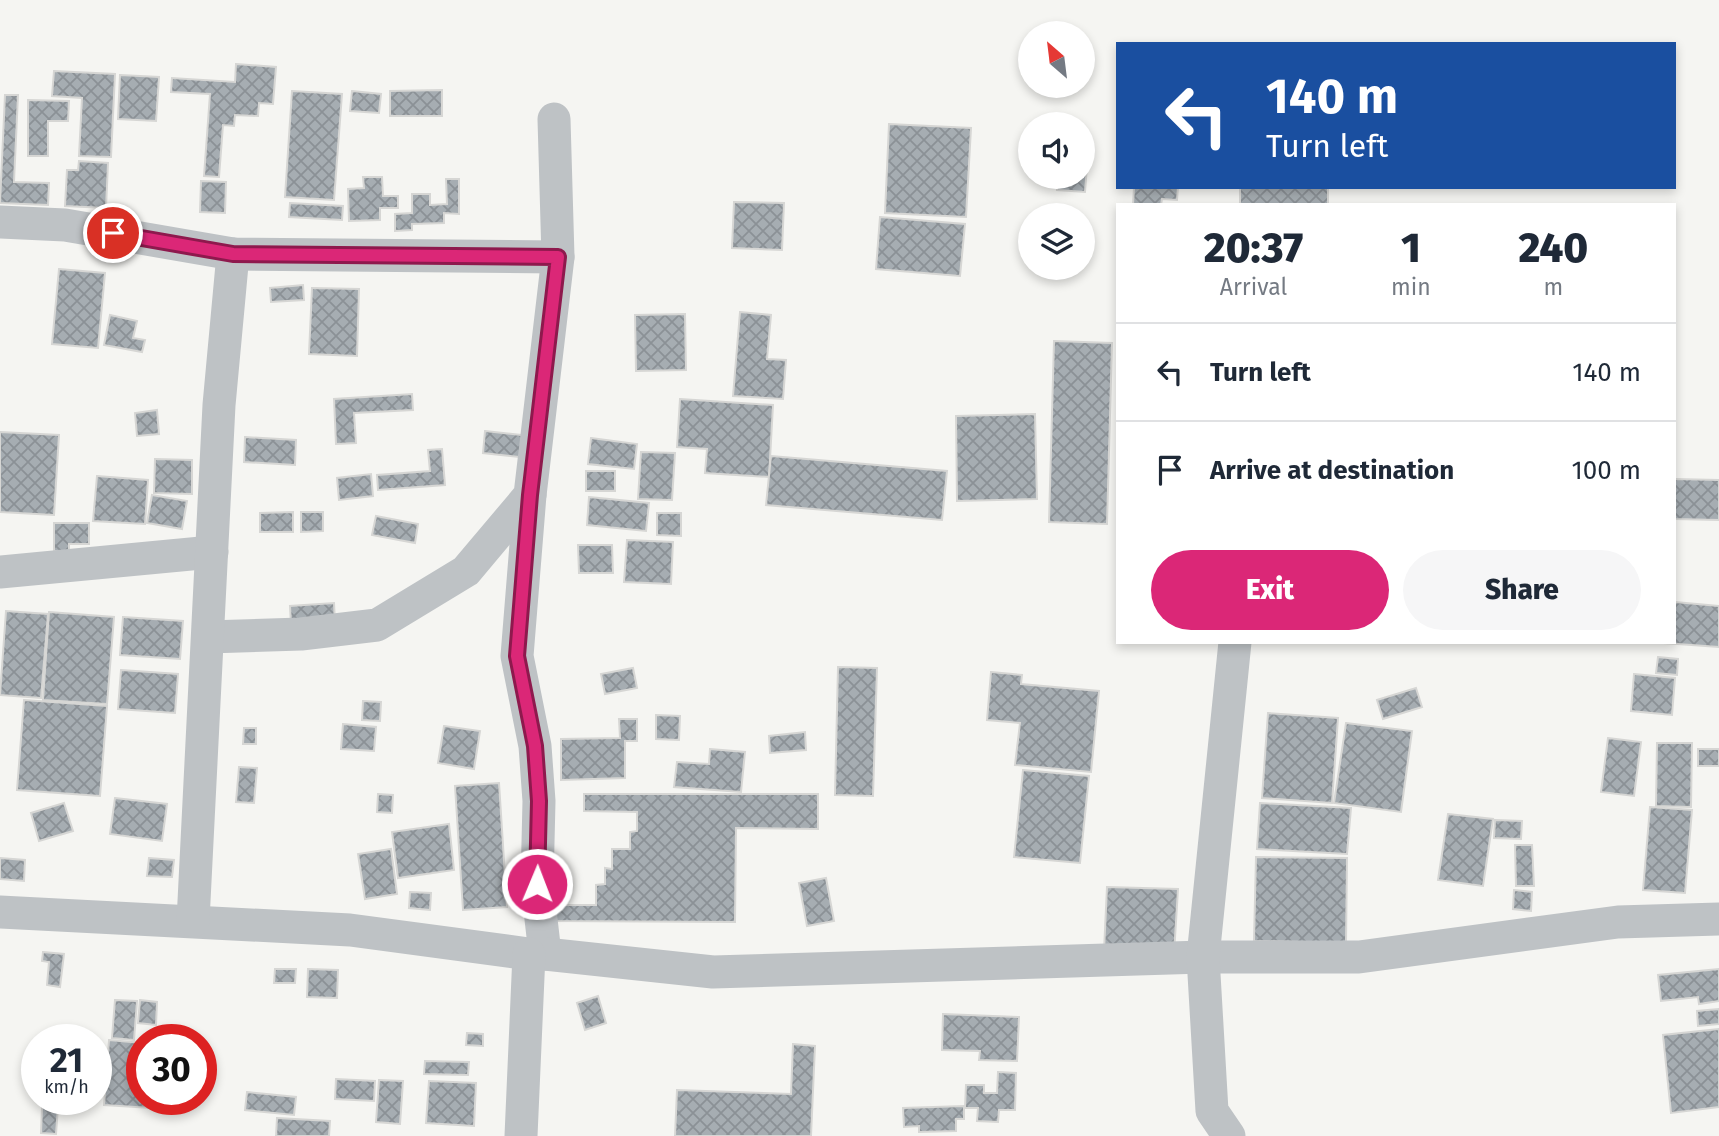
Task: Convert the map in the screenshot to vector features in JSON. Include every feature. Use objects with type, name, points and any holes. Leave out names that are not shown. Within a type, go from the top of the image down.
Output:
[{"type":"street","points":[[521,1136],[537,954],[539,801],[535,746],[517,656],[530,495],[558,257],[554,119]]},
{"type":"street","points":[[0,222],[65,225],[233,254],[558,257]]},
{"type":"street","points":[[193,921],[219,405],[233,254]]},
{"type":"street","points":[[208,637],[301,634],[377,625],[466,572],[530,495]]},
{"type":"street","points":[[0,572],[212,552]]},
{"type":"street","points":[[1229,1136],[1212,1111],[1203,957],[1234,644]]},
{"type":"street","points":[[0,912],[350,930],[537,954],[713,972],[1203,957],[1359,957],[1618,922],[1719,919]]},
{"type":"building","points":[[236,64],[276,67],[273,104],[259,103],[258,116],[235,115],[234,126],[223,125],[219,177],[204,176],[210,94],[171,92],[172,78],[235,82]]},
{"type":"building","points":[[54,71],[115,74],[111,157],[79,156],[82,98],[52,96]]},
{"type":"building","points":[[120,75],[159,77],[156,121],[118,119]]},
{"type":"building","points":[[442,90],[442,116],[390,116],[390,91]]},
{"type":"building","points":[[292,91],[342,94],[334,200],[285,197]]},
{"type":"building","points":[[352,91],[381,94],[379,113],[350,111]]},
{"type":"building","points":[[5,95],[18,95],[14,182],[49,183],[48,205],[0,203]]},
{"type":"building","points":[[28,100],[69,101],[68,121],[48,121],[48,156],[28,156]]},
{"type":"building","points":[[889,124],[971,128],[966,217],[885,213]]},
{"type":"building","points":[[79,161],[108,163],[106,208],[65,206],[67,170],[78,170]]},
{"type":"building","points":[[363,177],[382,177],[383,196],[398,196],[398,208],[380,208],[380,220],[349,221],[348,189],[364,188]]},
{"type":"building","points":[[446,179],[459,179],[459,214],[444,213],[444,223],[412,224],[412,230],[395,231],[395,214],[412,213],[412,194],[430,194],[430,205],[447,204]]},
{"type":"building","points":[[201,181],[226,182],[225,213],[200,212]]},
{"type":"building","points":[[1057,189],[1085,189],[1085,192]]},
{"type":"building","points":[[1134,189],[1178,189],[1177,200],[1133,203]]},
{"type":"building","points":[[1240,189],[1328,189],[1328,203],[1240,203]]},
{"type":"building","points":[[734,202],[784,203],[782,250],[732,248]]},
{"type":"building","points":[[290,203],[343,206],[342,220],[289,217]]},
{"type":"building","points":[[880,217],[965,224],[960,276],[876,269]]},
{"type":"building","points":[[59,269],[105,273],[98,348],[52,344]]},
{"type":"building","points":[[303,285],[304,300],[271,302],[270,288]]},
{"type":"building","points":[[312,288],[359,289],[357,356],[309,354]]},
{"type":"building","points":[[740,312],[771,315],[767,359],[786,360],[783,399],[733,396]]},
{"type":"building","points":[[685,314],[686,370],[636,371],[635,315]]},
{"type":"building","points":[[110,315],[137,321],[133,338],[145,340],[142,352],[104,345]]},
{"type":"building","points":[[1054,341],[1112,343],[1107,524],[1049,522]]},
{"type":"building","points":[[412,394],[413,410],[354,413],[356,443],[336,444],[334,399]]},
{"type":"building","points":[[680,399],[773,405],[769,477],[705,473],[707,449],[677,447]]},
{"type":"building","points":[[157,410],[159,434],[137,436],[135,413]]},
{"type":"building","points":[[1035,414],[1037,499],[957,501],[956,416]]},
{"type":"building","points":[[485,431],[530,436],[528,458],[483,453]]},
{"type":"building","points":[[0,432],[59,435],[54,515],[0,512]]},
{"type":"building","points":[[245,437],[296,440],[295,465],[244,462]]},
{"type":"building","points":[[591,438],[637,444],[634,469],[588,464]]},
{"type":"building","points":[[442,449],[445,485],[378,490],[377,475],[430,471],[428,450]]},
{"type":"building","points":[[641,452],[675,453],[672,500],[638,499]]},
{"type":"building","points":[[771,456],[947,471],[942,520],[766,505]]},
{"type":"building","points":[[155,459],[192,460],[192,494],[154,493]]},
{"type":"building","points":[[586,471],[615,471],[615,491],[586,491]]},
{"type":"building","points":[[371,474],[373,496],[339,500],[337,478]]},
{"type":"building","points":[[97,476],[148,480],[145,524],[93,521]]},
{"type":"building","points":[[1676,479],[1719,480],[1719,520],[1676,519]]},
{"type":"building","points":[[152,495],[187,501],[182,529],[147,523]]},
{"type":"building","points":[[589,497],[649,503],[646,531],[587,525]]},
{"type":"building","points":[[293,512],[293,532],[260,532],[260,513]]},
{"type":"building","points":[[301,512],[323,512],[323,531],[301,532]]},
{"type":"building","points":[[657,513],[681,513],[681,536],[657,535]]},
{"type":"building","points":[[376,516],[418,524],[415,543],[372,535]]},
{"type":"building","points":[[54,523],[89,523],[89,544],[69,544],[69,551],[54,551]]},
{"type":"building","points":[[627,540],[673,542],[671,584],[624,582]]},
{"type":"building","points":[[578,545],[612,545],[613,573],[579,573]]},
{"type":"building","points":[[1676,602],[1719,606],[1719,647],[1676,644]]},
{"type":"building","points":[[334,603],[335,622],[291,625],[290,606]]},
{"type":"building","points":[[6,611],[48,614],[41,698],[0,695]]},
{"type":"building","points":[[49,612],[114,617],[107,704],[43,700]]},
{"type":"building","points":[[123,617],[183,621],[180,659],[120,655]]},
{"type":"building","points":[[1658,657],[1678,659],[1677,675],[1656,673]]},
{"type":"building","points":[[838,667],[877,668],[873,796],[835,795]]},
{"type":"building","points":[[633,668],[637,688],[605,694],[601,674]]},
{"type":"building","points":[[121,670],[178,674],[175,713],[118,709]]},
{"type":"building","points":[[991,672],[1022,675],[1021,684],[1099,691],[1091,772],[1015,765],[1020,723],[987,720]]},
{"type":"building","points":[[1634,674],[1675,678],[1672,715],[1631,711]]},
{"type":"building","points":[[1416,688],[1422,707],[1383,719],[1377,700]]},
{"type":"building","points":[[24,700],[107,706],[100,796],[17,790]]},
{"type":"building","points":[[363,701],[381,702],[380,721],[362,720]]},
{"type":"building","points":[[1268,713],[1338,718],[1332,803],[1262,798]]},
{"type":"building","points":[[656,715],[680,716],[679,740],[656,739]]},
{"type":"building","points":[[619,719],[637,719],[637,741],[625,741],[625,778],[561,780],[561,739],[620,738]]},
{"type":"building","points":[[1346,723],[1412,731],[1401,812],[1334,803]]},
{"type":"building","points":[[343,724],[376,727],[374,751],[341,749]]},
{"type":"building","points":[[444,726],[480,731],[474,769],[438,763]]},
{"type":"building","points":[[244,728],[256,728],[256,744],[243,744]]},
{"type":"building","points":[[805,732],[806,750],[770,753],[769,736]]},
{"type":"building","points":[[1608,738],[1641,742],[1634,796],[1601,792]]},
{"type":"building","points":[[1657,743],[1692,743],[1691,807],[1656,806]]},
{"type":"building","points":[[710,749],[745,752],[741,792],[674,787],[677,762],[709,764]]},
{"type":"building","points":[[1698,749],[1719,749],[1719,766],[1698,766]]},
{"type":"building","points":[[239,767],[257,768],[254,803],[236,802]]},
{"type":"building","points":[[1023,770],[1089,776],[1080,863],[1014,857]]},
{"type":"building","points":[[499,783],[507,907],[463,910],[455,786]]},
{"type":"building","points":[[378,794],[393,795],[392,813],[377,812]]},
{"type":"building","points":[[584,794],[818,794],[818,829],[736,828],[735,922],[552,921],[552,905],[596,905],[596,885],[605,884],[605,868],[612,869],[612,849],[630,849],[630,832],[637,831],[637,812],[584,811]]},
{"type":"building","points":[[115,798],[167,804],[162,841],[110,834]]},
{"type":"building","points":[[64,803],[73,831],[39,841],[31,813]]},
{"type":"building","points":[[1260,803],[1351,808],[1347,854],[1257,849]]},
{"type":"building","points":[[1650,807],[1692,810],[1685,893],[1643,890]]},
{"type":"building","points":[[1448,814],[1493,819],[1483,886],[1438,880]]},
{"type":"building","points":[[1495,820],[1522,821],[1521,839],[1494,838]]},
{"type":"building","points":[[449,824],[454,870],[398,878],[392,832]]},
{"type":"building","points":[[1515,845],[1532,845],[1534,886],[1516,886]]},
{"type":"building","points":[[391,849],[397,894],[365,899],[358,854]]},
{"type":"building","points":[[1256,857],[1347,858],[1346,943],[1254,941]]},
{"type":"building","points":[[0,858],[25,860],[24,881],[0,879]]},
{"type":"building","points":[[149,858],[174,860],[172,877],[147,876]]},
{"type":"building","points":[[826,878],[834,921],[807,926],[799,883]]},
{"type":"building","points":[[1107,887],[1178,889],[1174,954],[1104,951]]},
{"type":"building","points":[[1514,890],[1532,892],[1531,911],[1513,909]]},
{"type":"building","points":[[410,892],[431,893],[430,910],[409,908]]},
{"type":"building","points":[[43,952],[64,954],[60,987],[47,985],[49,962],[42,961]]},
{"type":"building","points":[[275,969],[296,969],[295,983],[274,983]]},
{"type":"building","points":[[308,969],[338,970],[337,998],[307,997]]},
{"type":"building","points":[[1719,969],[1719,1001],[1699,1004],[1698,997],[1661,1001],[1658,975]]},
{"type":"building","points":[[598,996],[606,1023],[585,1030],[577,1003]]},
{"type":"building","points":[[115,1000],[137,1001],[135,1024],[126,1024],[126,1039],[112,1038]]},
{"type":"building","points":[[140,1000],[157,1002],[156,1024],[138,1023]]},
{"type":"building","points":[[1719,1009],[1719,1024],[1698,1026],[1697,1011]]},
{"type":"building","points":[[943,1014],[1019,1017],[1017,1061],[979,1060],[980,1051],[942,1050]]},
{"type":"building","points":[[1719,1029],[1719,1107],[1671,1113],[1663,1035]]},
{"type":"building","points":[[467,1033],[483,1034],[483,1046],[466,1045]]},
{"type":"building","points":[[112,1040],[126,1042],[126,1106],[112,1106]]},
{"type":"building","points":[[793,1044],[815,1046],[811,1136],[675,1136],[677,1090],[791,1094]]},
{"type":"building","points":[[425,1061],[469,1062],[468,1075],[424,1074]]},
{"type":"building","points":[[998,1072],[1016,1073],[1015,1110],[999,1110],[998,1122],[977,1121],[978,1108],[965,1108],[966,1085],[984,1085],[984,1093],[997,1093]]},
{"type":"building","points":[[336,1079],[375,1081],[374,1101],[335,1099]]},
{"type":"building","points":[[379,1080],[403,1081],[400,1124],[376,1122]]},
{"type":"building","points":[[429,1081],[476,1083],[474,1126],[426,1123]]},
{"type":"building","points":[[247,1092],[296,1097],[294,1115],[245,1110]]},
{"type":"building","points":[[964,1106],[964,1119],[956,1119],[956,1131],[919,1132],[919,1126],[904,1127],[903,1108]]},
{"type":"building","points":[[42,1115],[57,1115],[56,1134],[41,1133]]},
{"type":"building","points":[[277,1118],[330,1121],[329,1136],[276,1136]]},
{"type":"route","points":[[113,233],[233,254],[558,257],[530,495],[517,656],[535,746],[539,801],[537,884]]}]
